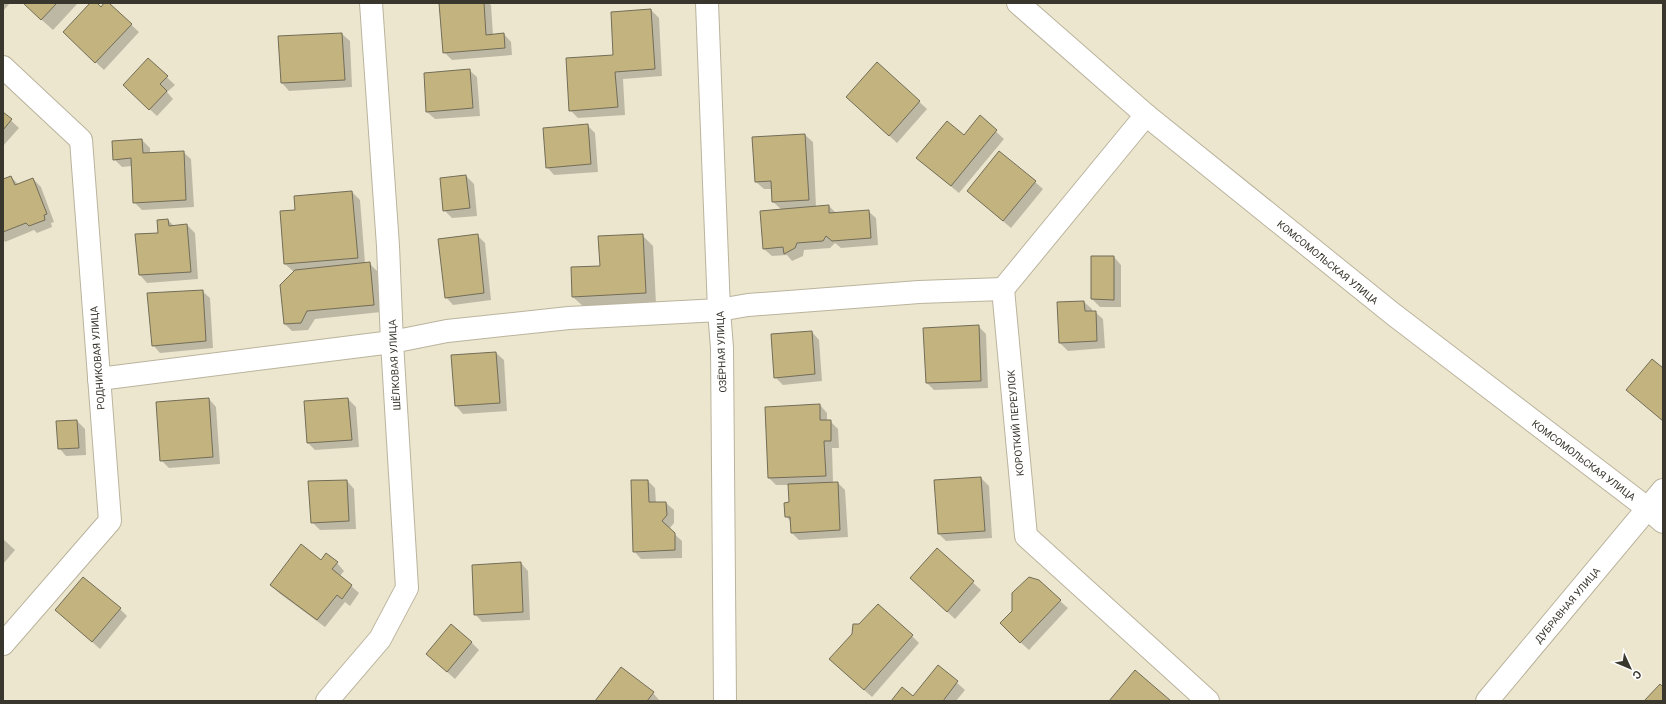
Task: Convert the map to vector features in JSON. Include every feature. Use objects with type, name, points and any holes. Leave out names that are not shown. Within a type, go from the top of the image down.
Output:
[{"type":"street","name":"ШЁЛКОВАЯ УЛИЦА","points":[[327,701],[380,639],[407,588],[392,342],[388,246],[371,3]]},
{"type":"street","name":"ОЗЁРНАЯ УЛИЦА","points":[[707,3],[719,310],[722,348],[725,701]]},
{"type":"street","name":"КОМСОМОЛЬСКАЯ УЛИЦА","points":[[1018,3],[1146,115],[1393,314],[1655,515]]},
{"type":"street","name":"РОДНИКОВАЯ УЛИЦА","points":[[3,67],[81,140],[110,521],[3,644]]},
{"type":"street","points":[[99,379],[392,342],[447,331],[570,318],[719,310],[748,305],[919,292],[1003,289],[1146,115]]},
{"type":"street","name":"КОРОТКИЙ ПЕРЕУЛОК","points":[[1003,289],[1026,536],[1208,701]]},
{"type":"street","name":"ДУБРАВНАЯ УЛИЦА","points":[[1487,701],[1655,515],[1663,490]]},
{"type":"building","points":[[23,3],[57,3],[41,20]]},
{"type":"building","points":[[90,3],[97,3],[101,7],[104,3],[109,3],[132,24],[95,63],[63,32]]},
{"type":"building","points":[[439,3],[484,3],[486,35],[504,33],[505,48],[443,53]]},
{"type":"building","points":[[651,9],[655,69],[615,72],[618,107],[569,111],[566,58],[613,55],[611,12]]},
{"type":"building","points":[[342,33],[345,80],[281,83],[278,36]]},
{"type":"building","points":[[148,58],[168,76],[160,84],[167,91],[149,110],[123,85]]},
{"type":"building","points":[[877,62],[920,101],[889,136],[846,97]]},
{"type":"building","points":[[470,69],[473,108],[426,112],[424,73]]},
{"type":"building","points":[[3,112],[12,119],[3,130]]},
{"type":"building","points":[[980,115],[997,130],[951,186],[916,158],[947,121],[964,135]]},
{"type":"building","points":[[588,124],[591,164],[546,168],[543,128]]},
{"type":"building","points":[[805,134],[809,200],[772,202],[771,181],[755,182],[752,137]]},
{"type":"building","points":[[142,139],[143,153],[184,151],[186,200],[133,203],[131,158],[113,160],[112,141]]},
{"type":"building","points":[[999,151],[1036,181],[1003,221],[967,191]]},
{"type":"building","points":[[466,175],[470,208],[443,211],[440,178]]},
{"type":"building","points":[[11,176],[15,185],[33,178],[47,214],[44,215],[45,220],[29,226],[26,223],[3,232],[3,179]]},
{"type":"building","points":[[352,191],[358,258],[284,264],[280,211],[295,210],[294,196]]},
{"type":"building","points":[[829,205],[829,213],[869,210],[871,238],[832,241],[826,236],[823,241],[797,243],[795,248],[784,254],[783,247],[763,249],[760,211]]},
{"type":"building","points":[[168,219],[169,226],[187,224],[191,272],[139,275],[135,234],[158,233],[157,220]]},
{"type":"building","points":[[478,234],[484,293],[445,298],[438,239]]},
{"type":"building","points":[[643,234],[646,293],[572,297],[571,267],[600,266],[598,236]]},
{"type":"building","points":[[1091,256],[1114,256],[1114,300],[1091,299]]},
{"type":"building","points":[[370,262],[374,305],[307,311],[301,323],[284,324],[280,285],[295,270]]},
{"type":"building","points":[[203,290],[206,341],[152,346],[147,293]]},
{"type":"building","points":[[1084,301],[1085,311],[1096,311],[1097,341],[1059,343],[1057,302]]},
{"type":"building","points":[[979,325],[981,381],[926,383],[923,328]]},
{"type":"building","points":[[812,331],[815,374],[774,378],[771,334]]},
{"type":"building","points":[[496,352],[500,403],[455,406],[451,355]]},
{"type":"building","points":[[1652,359],[1663,368],[1663,421],[1626,390]]},
{"type":"building","points":[[209,398],[213,457],[160,461],[156,402]]},
{"type":"building","points":[[348,398],[352,440],[307,443],[304,401]]},
{"type":"building","points":[[820,404],[820,420],[831,420],[831,441],[824,441],[826,476],[768,478],[765,407]]},
{"type":"building","points":[[77,420],[79,448],[58,449],[56,421]]},
{"type":"building","points":[[981,477],[985,531],[938,534],[934,480]]},
{"type":"building","points":[[347,480],[349,521],[311,523],[308,481]]},
{"type":"building","points":[[631,480],[648,480],[649,502],[666,502],[667,515],[662,521],[675,533],[675,550],[633,552]]},
{"type":"building","points":[[838,482],[840,530],[791,533],[790,517],[785,517],[784,503],[789,502],[788,484]]},
{"type":"building","points":[[301,544],[321,560],[326,553],[338,562],[332,569],[352,585],[342,599],[337,595],[317,620],[270,585]]},
{"type":"building","points":[[937,548],[974,581],[947,612],[910,578]]},
{"type":"building","points":[[521,562],[523,612],[474,615],[472,565]]},
{"type":"building","points":[[83,577],[121,608],[92,642],[55,610]]},
{"type":"building","points":[[1029,577],[1039,580],[1061,600],[1020,643],[1000,623],[1012,611],[1012,593]]},
{"type":"building","points":[[878,604],[913,635],[864,690],[829,659],[852,634],[853,624],[859,624]]},
{"type":"building","points":[[451,624],[472,642],[447,672],[426,654]]},
{"type":"building","points":[[938,665],[958,681],[943,701],[891,701],[902,687],[913,696]]},
{"type":"building","points":[[621,667],[654,692],[647,701],[595,701]]},
{"type":"building","points":[[1135,670],[1171,701],[1109,701]]},
{"type":"building","points":[[1660,684],[1663,687],[1663,701],[1644,701]]}]
